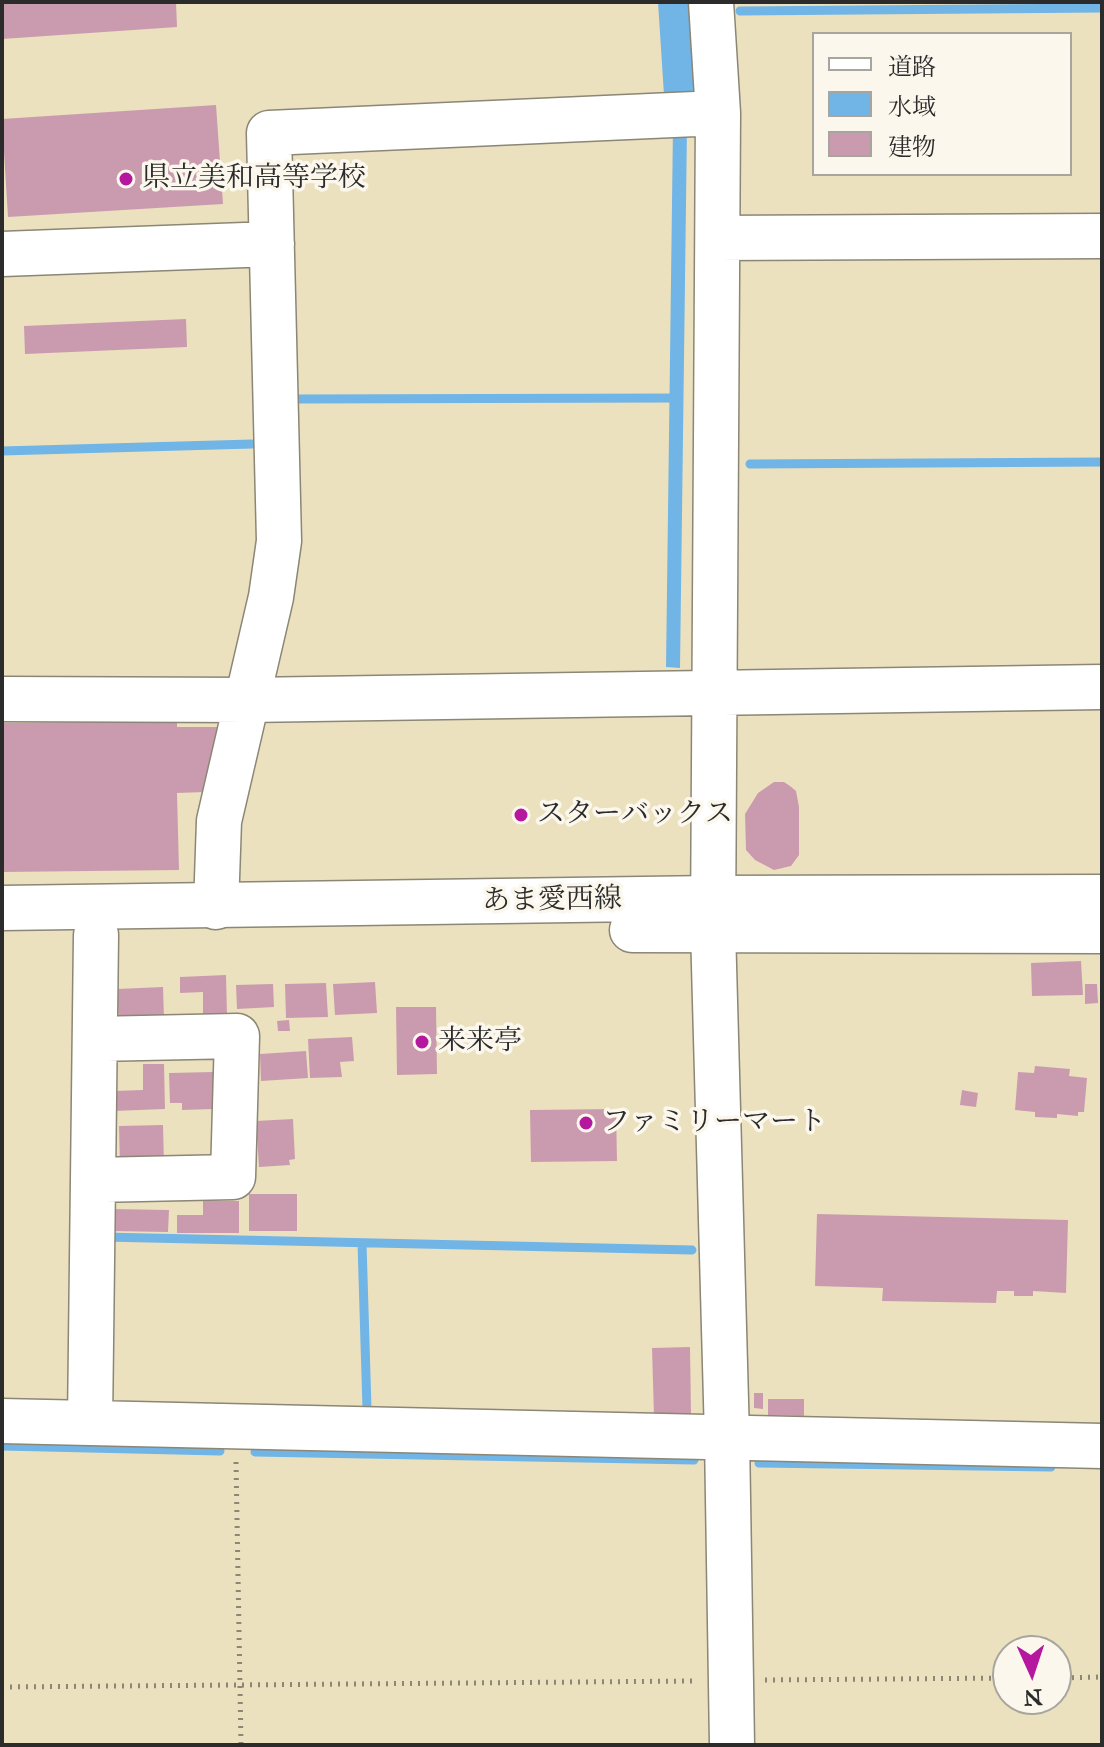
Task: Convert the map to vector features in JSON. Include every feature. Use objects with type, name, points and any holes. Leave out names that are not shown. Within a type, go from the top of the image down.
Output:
[{"type":"street","points":[[711,2],[718,113],[713,914],[732,1745]]},
{"type":"street","points":[[216,907],[219,821],[271,597],[279,541],[269,133],[718,113]]},
{"type":"street","points":[[718,238],[1102,236]]},
{"type":"street","points":[[2,254],[272,244]]},
{"type":"street","points":[[2,699],[247,700],[1102,687]]},
{"type":"street","name":"あま愛西線","points":[[2,936],[713,914],[1102,897]]},
{"type":"street","name":"あま愛西線","points":[[2,908],[216,907],[713,914],[1102,931]]},
{"type":"street","points":[[90,1423],[96,935]]},
{"type":"street","points":[[94,1180],[233,1177],[237,1036],[95,1039]]},
{"type":"street","points":[[2,1421],[1102,1446]]},
{"type":"path","points":[[236,1426],[241,1745]]},
{"type":"path","points":[[1072,1678],[1102,1677]]},
{"type":"path","points":[[2,1687],[992,1678]]},
{"type":"water","points":[[658,2],[690,2],[696,90],[683,101],[664,95]]},
{"type":"water","points":[[673,126],[687,126],[680,668],[666,667]]},
{"type":"building","points":[[2,2],[176,2],[177,27],[2,39]]},
{"type":"building","points":[[216,105],[223,204],[8,217],[2,119]]},
{"type":"building","points":[[186,319],[187,347],[25,354],[24,326]]},
{"type":"building","points":[[177,721],[177,727],[219,727],[205,792],[177,793],[179,870],[2,872],[2,723]]},
{"type":"building","points":[[774,782],[784,782],[796,791],[799,855],[791,866],[774,870],[755,860],[746,850],[745,814],[758,793]]},
{"type":"building","points":[[1081,961],[1083,995],[1032,996],[1031,963]]},
{"type":"building","points":[[226,975],[227,1015],[203,1016],[203,992],[180,993],[180,977]]},
{"type":"building","points":[[375,982],[377,1013],[335,1015],[333,984]]},
{"type":"building","points":[[326,983],[328,1017],[286,1018],[285,984]]},
{"type":"building","points":[[273,984],[274,1007],[237,1009],[236,985]]},
{"type":"building","points":[[1085,984],[1097,984],[1098,1003],[1085,1004]]},
{"type":"building","points":[[163,987],[164,1019],[119,1021],[117,989]]},
{"type":"building","points":[[396,1007],[436,1007],[437,1074],[397,1075]]},
{"type":"building","points":[[289,1020],[290,1031],[278,1031],[277,1021]]},
{"type":"building","points":[[352,1037],[354,1061],[340,1062],[342,1077],[310,1078],[308,1039]]},
{"type":"building","points":[[306,1051],[308,1078],[261,1081],[260,1054]]},
{"type":"building","points":[[143,1064],[164,1064],[165,1109],[113,1111],[113,1091],[143,1090]]},
{"type":"building","points":[[1035,1066],[1070,1069],[1069,1076],[1087,1078],[1084,1112],[1078,1112],[1078,1116],[1057,1114],[1057,1118],[1035,1117],[1035,1112],[1015,1110],[1018,1072],[1034,1073]]},
{"type":"building","points":[[213,1072],[214,1109],[182,1110],[182,1103],[170,1103],[169,1073]]},
{"type":"building","points":[[962,1090],[978,1093],[976,1107],[960,1105]]},
{"type":"building","points":[[616,1109],[617,1161],[531,1162],[530,1110]]},
{"type":"building","points":[[293,1119],[295,1159],[289,1160],[290,1165],[259,1167],[256,1121]]},
{"type":"building","points":[[163,1125],[164,1165],[120,1166],[119,1126]]},
{"type":"building","points":[[249,1194],[297,1194],[297,1231],[249,1231]]},
{"type":"building","points":[[203,1201],[239,1201],[239,1233],[177,1233],[177,1215],[203,1215]]},
{"type":"building","points":[[111,1209],[169,1210],[168,1232],[111,1231]]},
{"type":"building","points":[[817,1214],[1068,1220],[1066,1293],[1033,1291],[1033,1296],[1014,1296],[1014,1291],[997,1291],[996,1303],[882,1301],[883,1288],[815,1286]]},
{"type":"building","points":[[690,1347],[691,1414],[654,1416],[652,1348]]},
{"type":"building","points":[[754,1393],[763,1393],[763,1409],[754,1408]]},
{"type":"building","points":[[768,1399],[804,1399],[804,1416],[768,1415]]},
{"type":"waterway","points":[[740,11],[1102,8]]},
{"type":"waterway","points":[[295,399],[676,398]]},
{"type":"waterway","points":[[2,451],[252,444]]},
{"type":"waterway","points":[[750,464],[1102,462]]},
{"type":"waterway","points":[[104,1237],[692,1250]]},
{"type":"waterway","points":[[362,1243],[367,1409]]},
{"type":"waterway","points":[[2,1446],[220,1451]]},
{"type":"waterway","points":[[255,1452],[694,1460]]},
{"type":"waterway","points":[[759,1463],[1051,1467]]},
{"type":"place","name":"県立美和高等学校","points":[[126,179]]},
{"type":"place","name":"スターバックス","points":[[521,815]]},
{"type":"place","name":"来来亭","points":[[422,1042]]},
{"type":"place","name":"ファミリーマート","points":[[586,1123]]}]
